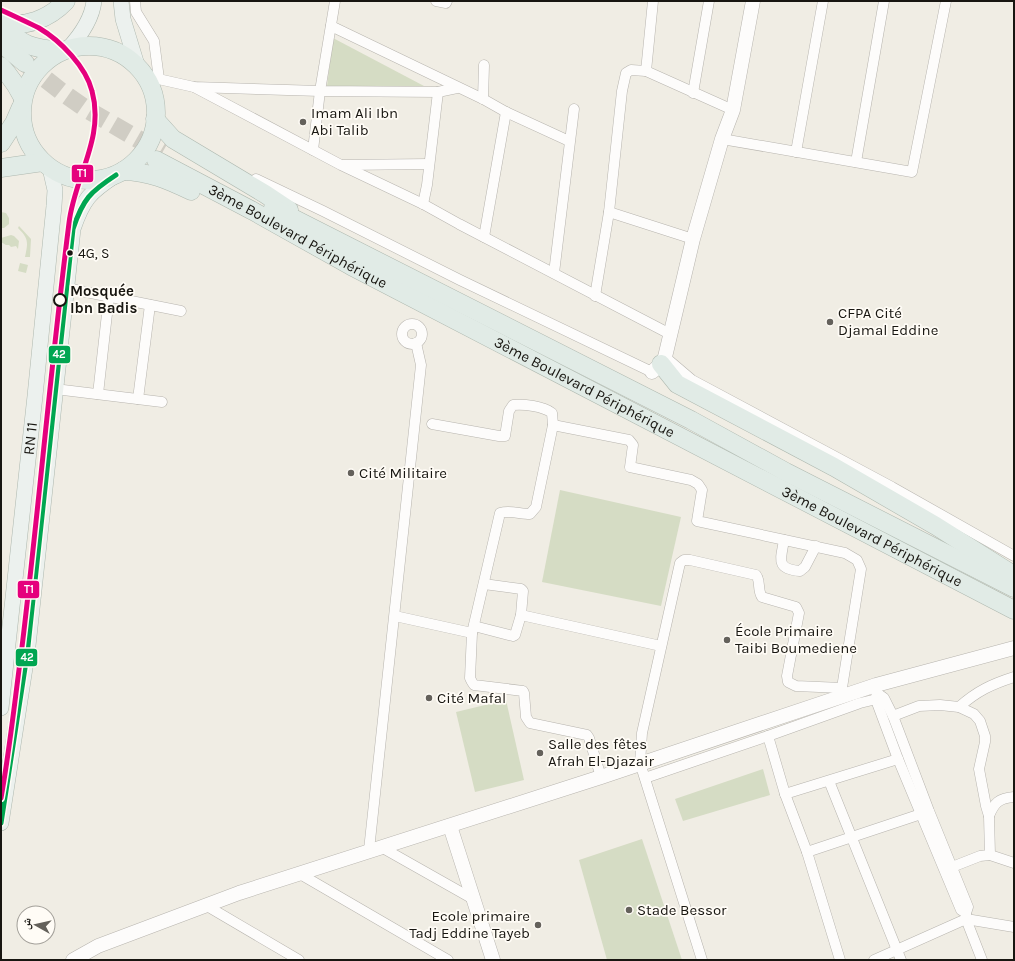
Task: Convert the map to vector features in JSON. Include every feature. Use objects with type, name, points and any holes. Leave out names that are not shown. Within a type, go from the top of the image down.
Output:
[{"type":"highway","points":[[1,25],[12,25],[39,20],[55,11],[66,1]]},
{"type":"highway","points":[[1,25],[21,42],[33,48],[64,50]]},
{"type":"highway","points":[[1,43],[22,67],[1,56]]},
{"type":"highway","points":[[1,66],[18,86],[23,101],[22,117],[24,129],[34,152],[46,165],[61,174],[72,178],[90,180],[103,179],[119,173],[138,159],[149,143],[154,131],[156,116],[156,104],[147,73],[125,56],[112,49],[97,46],[82,46],[64,50],[53,56],[37,70],[29,83],[23,101],[14,123],[1,143]]},
{"type":"highway","points":[[156,116],[173,139],[292,211]]},
{"type":"highway","name":"3ème Boulevard Périphérique","points":[[1014,588],[786,472],[691,420],[313,229],[159,156],[351,266],[1014,610]]},
{"type":"highway","points":[[1,168],[46,165]]},
{"type":"highway","points":[[119,173],[141,172],[171,182],[351,266]]},
{"type":"highway","points":[[262,182],[313,229]]},
{"type":"highway","points":[[659,364],[677,384],[834,467],[988,558],[1014,576]]},
{"type":"main road","points":[[64,50],[76,40],[82,32],[89,18],[94,1]]},
{"type":"main road","points":[[121,1],[123,19],[147,73]]},
{"type":"main road","points":[[659,364],[670,334],[693,239],[722,139],[733,110],[752,1]]},
{"type":"main road","name":"RN 11","points":[[1,708],[54,206],[55,190],[46,165]]},
{"type":"main road","name":"RN 11","points":[[1,823],[27,655],[73,229],[78,213],[85,200],[95,189],[119,173]]},
{"type":"main road","points":[[73,960],[98,946],[239,893],[375,848],[450,826],[600,777],[841,692],[879,694],[1014,648]]},
{"type":"main road","points":[[450,826],[493,960]]},
{"type":"street","points":[[135,1],[136,12],[154,41],[147,73],[194,87],[340,165],[423,204],[595,296],[670,334]]},
{"type":"street","points":[[313,150],[320,91],[335,1]]},
{"type":"street","points":[[436,1],[446,3],[447,1]]},
{"type":"street","points":[[646,72],[653,1]]},
{"type":"street","points":[[693,93],[709,1]]},
{"type":"street","points":[[796,152],[824,1]]},
{"type":"street","points":[[856,162],[884,1]]},
{"type":"street","points":[[722,139],[912,172],[946,1]]},
{"type":"street","points":[[331,26],[457,88],[483,99],[506,112],[569,141]]},
{"type":"street","points":[[483,99],[484,65]]},
{"type":"street","points":[[595,296],[609,212],[625,76],[628,71],[646,72],[733,110]]},
{"type":"street","points":[[194,87],[320,91],[438,92],[457,88]]},
{"type":"street","points":[[423,204],[438,92]]},
{"type":"street","points":[[554,273],[574,109]]},
{"type":"street","points":[[484,237],[506,112]]},
{"type":"street","points":[[156,116],[177,131],[262,182],[324,211],[455,278],[659,364],[692,380],[892,487],[1014,556]]},
{"type":"street","points":[[340,165],[429,164]]},
{"type":"street","points":[[609,212],[693,239]]},
{"type":"street","points":[[66,288],[181,311]]},
{"type":"street","points":[[98,394],[109,296]]},
{"type":"street","points":[[138,399],[150,304]]},
{"type":"street","points":[[416,343],[421,365],[395,616],[375,848],[473,899]]},
{"type":"street","points":[[55,389],[162,402]]},
{"type":"street","points":[[432,424],[505,436],[509,411],[513,405],[520,404],[547,409],[552,413],[553,425],[536,507],[530,514],[506,511],[500,513],[473,630],[470,678],[474,685],[523,691],[526,717],[530,723],[587,735],[600,777]]},
{"type":"street","points":[[553,425],[629,440],[634,445],[630,467],[691,480],[698,484],[702,490],[697,521],[845,553],[857,560],[861,569],[841,692],[796,686],[788,682],[786,676],[799,613],[796,607],[762,597],[759,594],[758,577],[756,575],[690,560],[684,560],[680,563],[673,600],[661,646],[642,733],[640,763],[702,960]]},
{"type":"street","points":[[784,540],[781,560],[784,567],[789,570],[800,571],[805,567],[816,546]]},
{"type":"street","points":[[395,616],[473,630],[513,636],[515,635],[524,594],[521,589],[484,584]]},
{"type":"street","points":[[520,615],[661,646]]},
{"type":"street","points":[[959,707],[972,695],[984,687],[1012,680]]},
{"type":"street","points":[[645,778],[768,736],[879,694]]},
{"type":"street","points":[[879,694],[893,716],[925,813],[961,910],[966,916],[982,960]]},
{"type":"street","points":[[879,694],[898,759],[952,867],[968,907],[966,916]]},
{"type":"street","points":[[893,716],[919,706],[940,705],[959,707],[974,714],[980,721],[985,736],[984,750],[979,769],[989,816],[990,855]]},
{"type":"street","points":[[768,736],[785,794],[807,852],[840,960]]},
{"type":"street","points":[[785,794],[898,759]]},
{"type":"street","points":[[829,780],[901,960]]},
{"type":"street","points":[[989,816],[994,805],[1002,800],[1014,796]]},
{"type":"street","points":[[807,852],[925,813]]},
{"type":"street","points":[[952,867],[980,856],[990,855],[1014,863]]},
{"type":"street","points":[[300,874],[448,960]]},
{"type":"street","points":[[207,906],[299,960]]},
{"type":"street","points":[[874,960],[966,916],[1014,927]]},
{"type":"green space","points":[[333,38],[424,86],[327,86]]},
{"type":"green space","points":[[1,212],[6,213],[9,218],[9,224],[4,228],[1,228]]},
{"type":"green space","points":[[19,226],[31,239],[30,257],[25,257],[27,241],[18,228]]},
{"type":"green space","points":[[11,235],[19,241],[18,249],[16,246],[11,247],[1,242],[1,238]]},
{"type":"green space","points":[[20,263],[28,265],[26,273],[18,271]]},
{"type":"green space","points":[[560,490],[681,517],[661,606],[542,582]]},
{"type":"green space","points":[[506,700],[524,780],[475,792],[456,712]]},
{"type":"green space","points":[[763,769],[770,795],[683,821],[675,799]]},
{"type":"green space","name":"Stade Bessor","points":[[642,839],[682,960],[607,960],[579,860]]},
{"type":"tunnel","points":[[25,63],[86,109],[162,153]]},
{"type":"transit line","name":"T1","points":[[1,10],[47,33],[72,55],[89,82],[95,108],[95,125],[92,142],[72,206],[69,223],[56,329],[22,647],[10,742],[1,798]]},
{"type":"transit line","name":"42","points":[[1,823],[27,655],[73,229],[80,210],[88,197],[100,186],[116,175]]},
{"type":"place","name":"Imam Ali Ibn Abi Talib","points":[[303,122]]},
{"type":"place","name":"4G, S","points":[[70,253]]},
{"type":"place","name":"Mosquée Ibn Badis","points":[[60,300]]},
{"type":"place","name":"CFPA Cité Djamal Eddine","points":[[830,322]]},
{"type":"place","name":"Cité Militaire","points":[[351,473]]},
{"type":"place","name":"École Primaire Taibi Boumediene","points":[[727,640]]},
{"type":"place","name":"Cité Mafal","points":[[429,698]]},
{"type":"place","name":"Salle des fêtes Afrah El-Djazair","points":[[540,753]]},
{"type":"place","name":"Stade Bessor","points":[[629,910]]},
{"type":"place","name":"Ecole primaire Tadj Eddine Tayeb","points":[[538,925]]}]
